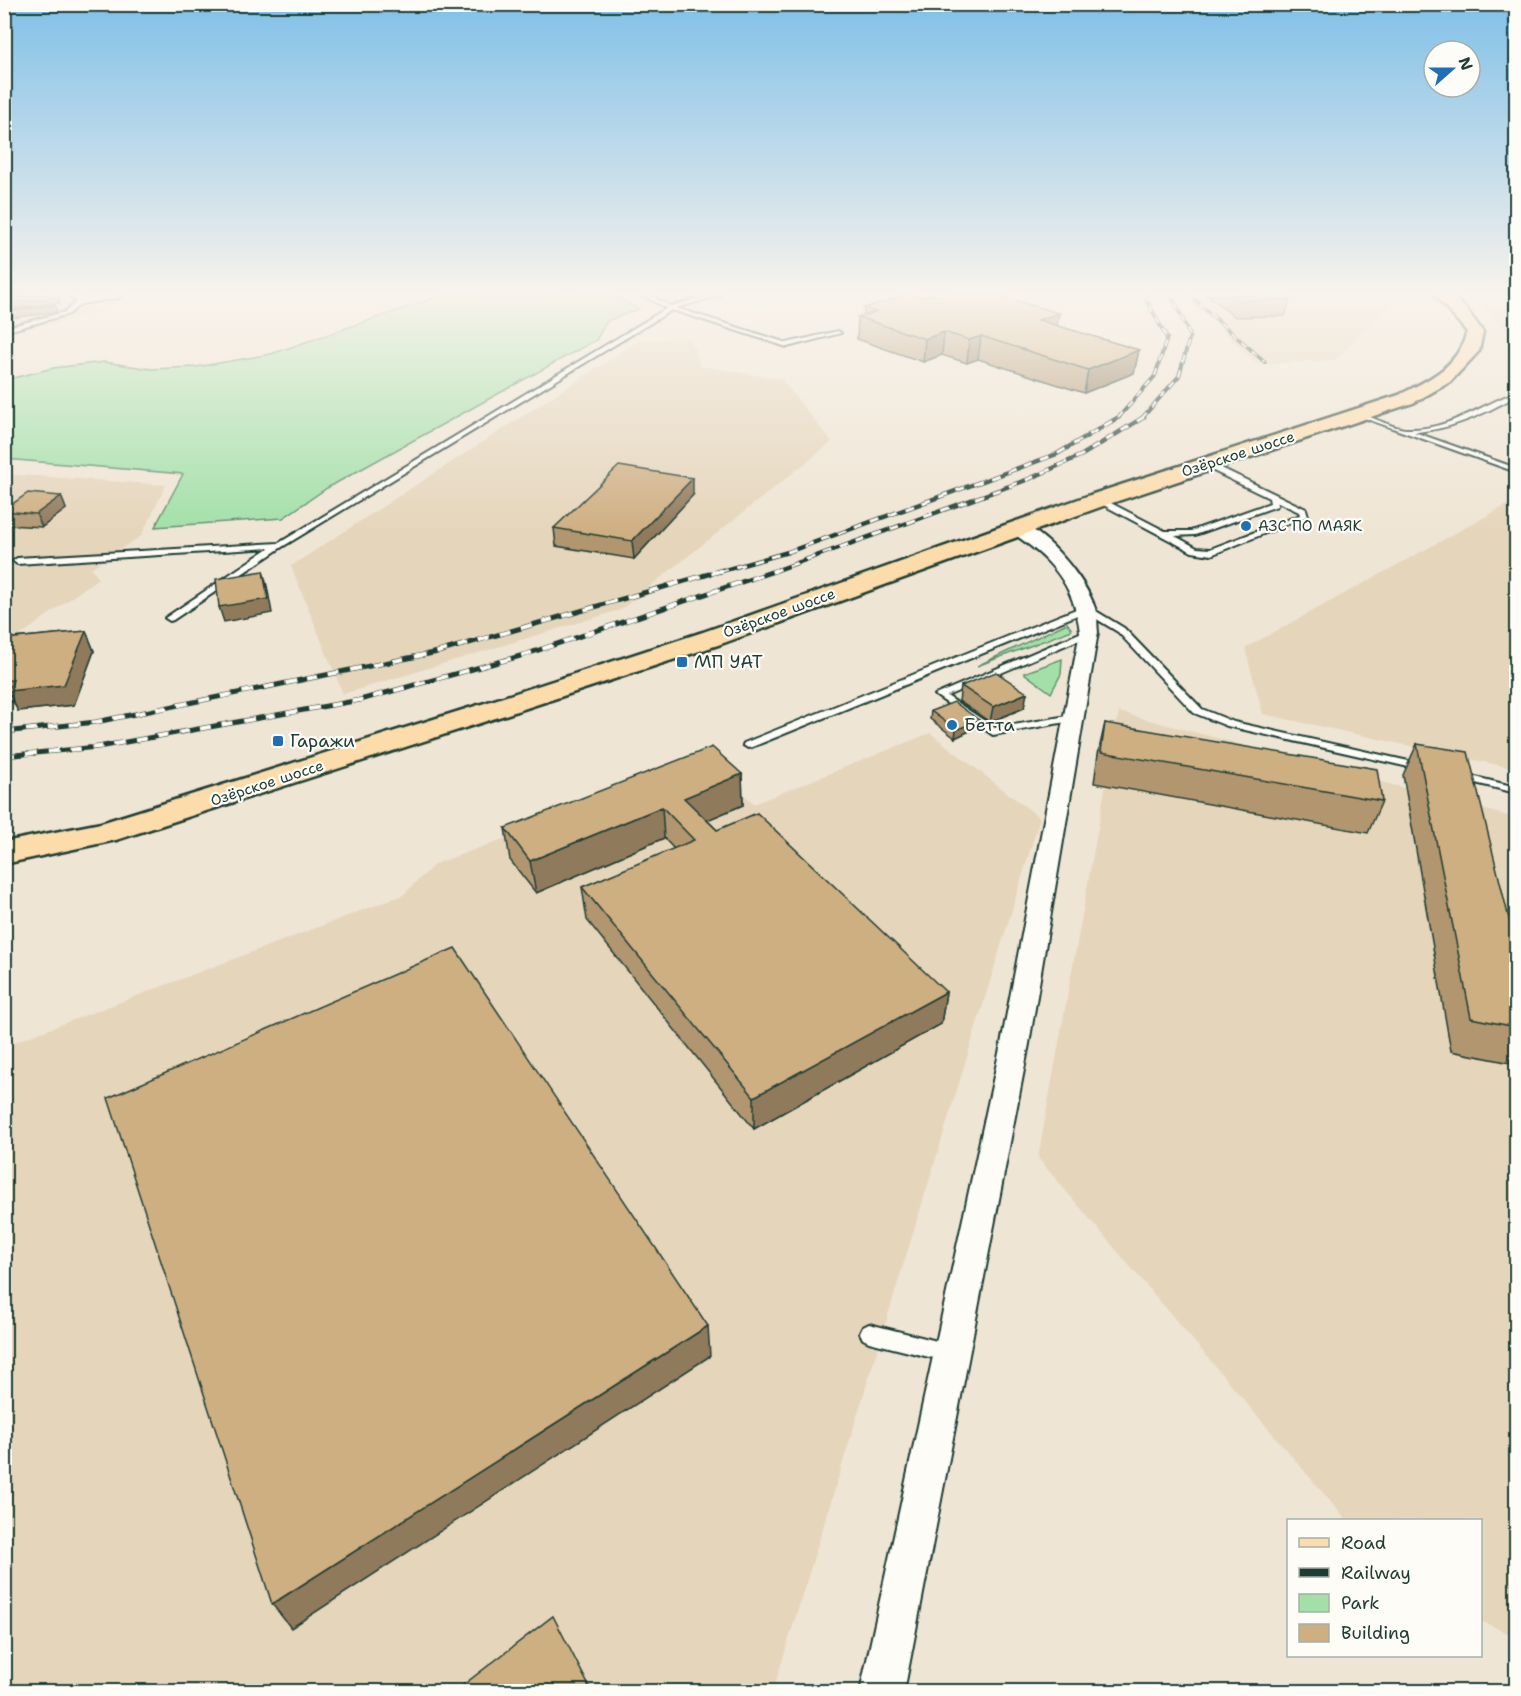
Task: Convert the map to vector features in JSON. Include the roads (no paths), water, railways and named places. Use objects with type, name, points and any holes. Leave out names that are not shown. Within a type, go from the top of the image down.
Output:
[{"type":"main road","name":"Озёрское шоссе","points":[[4,854],[105,833],[321,766],[712,638],[1098,500],[1359,415],[1428,389],[1448,374]]},
{"type":"street","points":[[882,1692],[1015,1044],[1073,718],[1088,620],[1064,568],[1042,545],[1017,528]]},
{"type":"lane","points":[[170,618],[281,545],[562,374]]},
{"type":"lane","points":[[1400,431],[1433,429],[1454,423],[1516,394]]},
{"type":"lane","points":[[1359,415],[1400,431],[1477,454],[1516,470]]},
{"type":"lane","points":[[1098,500],[1195,550],[1211,552],[1304,516],[1303,511],[1206,464]]},
{"type":"lane","points":[[1164,534],[1192,533],[1274,504],[1273,496]]},
{"type":"lane","points":[[17,561],[281,545]]},
{"type":"lane","points":[[1073,718],[993,732],[940,695],[1088,620]]},
{"type":"lane","points":[[748,746],[1088,620],[1121,630],[1198,711],[1231,724],[1516,790]]},
{"type":"lane","points":[[869,1333],[953,1354]]},
{"type":"railway","points":[[1119,417],[1156,374]]},
{"type":"railway","points":[[1142,418],[1180,374]]},
{"type":"railway","points":[[718,572],[788,552],[1057,454],[1119,417]]},
{"type":"railway","points":[[772,572],[1029,479],[1082,455],[1144,417]]},
{"type":"railway","points":[[4,732],[96,722],[438,652],[723,570]]},
{"type":"railway","points":[[4,756],[98,747],[360,700],[524,655],[777,570]]},
{"type":"place","name":"АЗС ПО МАЯК","points":[[1246,526]]},
{"type":"place","name":"МП УАТ","points":[[682,662]]},
{"type":"place","name":"Бетта","points":[[952,725]]},
{"type":"place","name":"Гаражи","points":[[278,741]]}]
